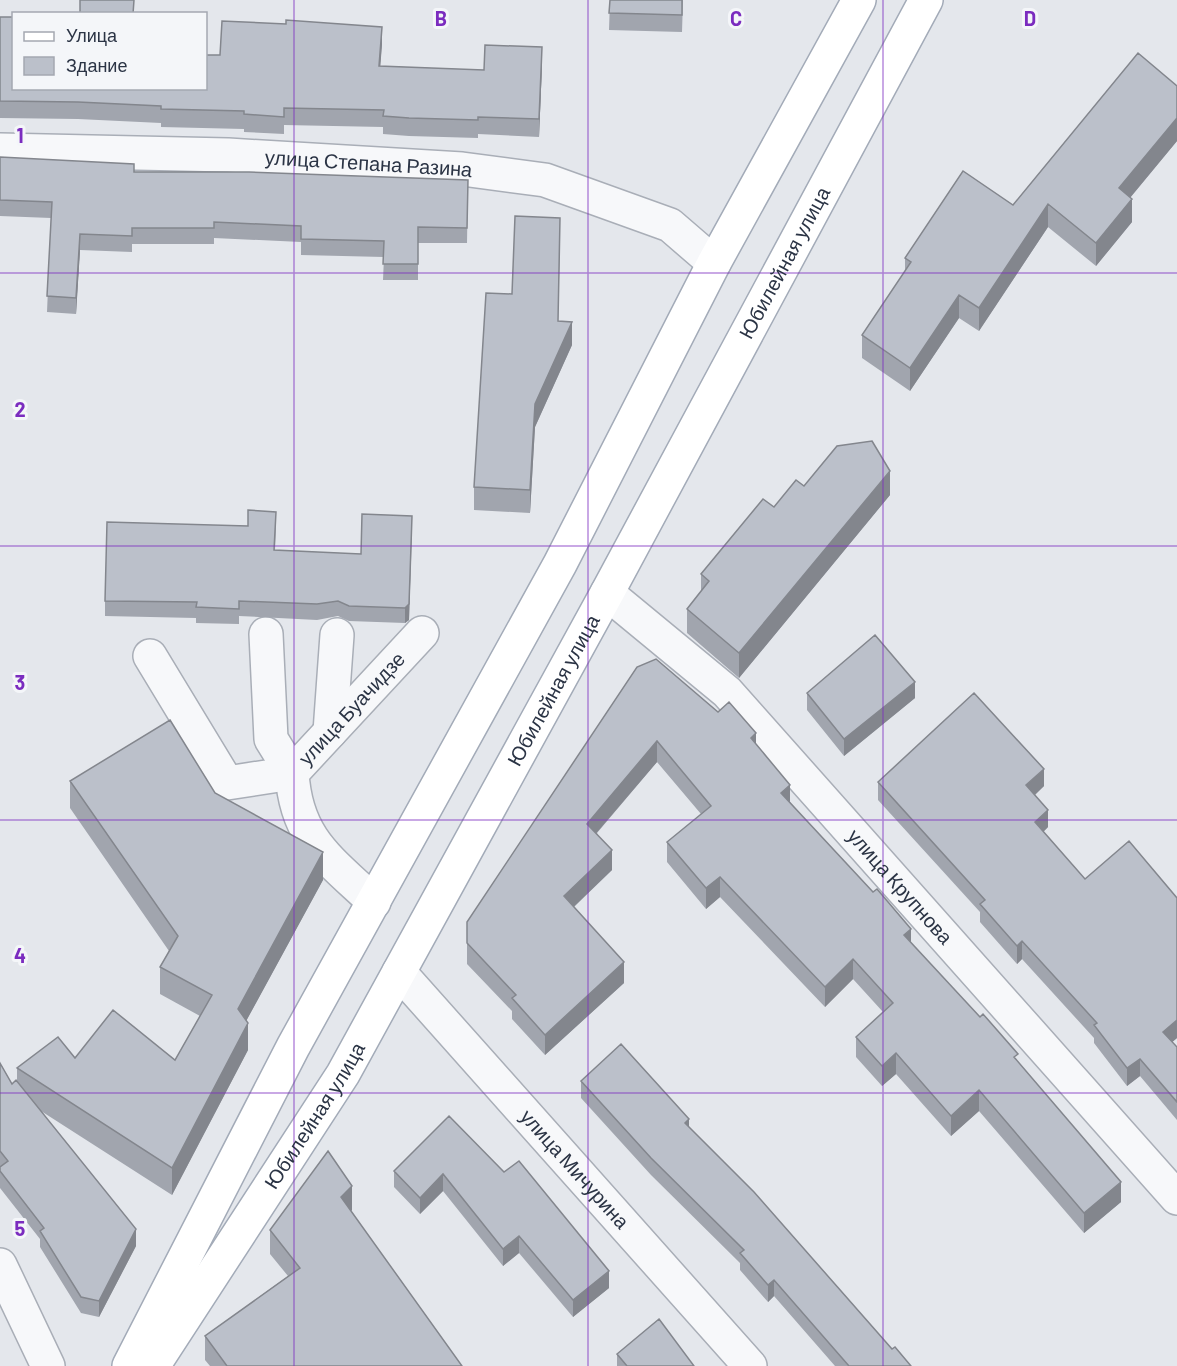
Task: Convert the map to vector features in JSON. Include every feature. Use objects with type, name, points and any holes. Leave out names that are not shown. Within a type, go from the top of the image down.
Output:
[{"type":"main road","points":[[129,1366],[293,1047],[560,564],[714,263],[859,0]]},
{"type":"main road","name":"Юбилейная улица","points":[[153,1366],[343,1074],[607,593],[926,0]]},
{"type":"street","name":"улица Степана Разина","points":[[0,150],[228,155],[462,169],[544,180],[670,225],[714,263]]},
{"type":"street","name":"улица Крупнова","points":[[607,593],[727,692],[1177,1198]]},
{"type":"street","name":"улица Буачидзе","points":[[374,902],[314,844],[294,800],[292,773],[422,633]]},
{"type":"street","points":[[150,656],[227,783],[292,773],[271,739],[266,634]]},
{"type":"street","points":[[330,732],[337,635]]},
{"type":"street","name":"улица Мичурина","points":[[399,972],[750,1366]]},
{"type":"street","points":[[0,1265],[48,1366]]},
{"type":"building","points":[[80,0],[134,0],[133,12],[80,12]]},
{"type":"building","points":[[610,0],[682,0],[682,15],[609,13]]},
{"type":"building","points":[[0,17],[12,17],[12,90],[207,90],[207,55],[220,55],[222,21],[286,24],[286,20],[382,27],[379,66],[484,70],[485,45],[542,47],[539,119],[409,118],[383,116],[384,110],[284,108],[284,117],[244,114],[244,111],[161,109],[161,106],[0,101]]},
{"type":"building","points":[[1138,53],[1177,86],[1177,118],[1119,188],[1132,199],[1096,243],[1048,204],[979,308],[959,295],[910,368],[862,335],[911,262],[905,258],[963,171],[1013,205]]},
{"type":"building","points":[[0,157],[134,164],[134,172],[249,172],[468,180],[467,228],[418,227],[418,264],[383,264],[384,241],[301,239],[301,226],[214,222],[214,228],[132,228],[132,236],[80,234],[76,298],[47,296],[52,202],[0,200]]},
{"type":"building","points":[[515,216],[560,218],[558,321],[572,322],[535,404],[530,490],[474,487],[486,293],[512,294]]},
{"type":"building","points":[[872,441],[890,471],[739,653],[687,609],[709,581],[701,574],[763,499],[774,507],[796,480],[804,486],[837,446]]},
{"type":"building","points":[[248,510],[276,512],[274,550],[361,554],[362,514],[412,516],[409,604],[405,608],[349,606],[338,601],[317,604],[239,601],[239,609],[196,607],[197,602],[105,601],[107,522],[248,526]]},
{"type":"building","points":[[875,635],[915,682],[844,739],[807,693]]},
{"type":"building","points":[[656,659],[718,712],[729,702],[756,733],[751,738],[790,785],[781,793],[873,892],[877,889],[911,929],[904,935],[980,1017],[983,1014],[1018,1054],[1014,1057],[1121,1182],[1084,1213],[979,1090],[951,1116],[896,1053],[882,1066],[856,1037],[893,1003],[853,959],[825,987],[720,877],[706,888],[667,842],[711,806],[657,741],[587,824],[612,850],[564,896],[624,962],[545,1035],[512,998],[516,995],[467,943],[467,922],[637,667]]},
{"type":"building","points":[[974,693],[1044,769],[1026,785],[1048,810],[1035,822],[1085,879],[1129,841],[1177,898],[1177,1020],[1163,1032],[1177,1047],[1177,1102],[1140,1059],[1127,1068],[1094,1025],[1097,1023],[1022,941],[1017,946],[980,904],[985,900],[878,782]]},
{"type":"building","points":[[170,720],[215,793],[323,852],[238,1009],[248,1023],[172,1168],[17,1068],[58,1037],[75,1058],[113,1010],[175,1060],[212,995],[160,967],[178,936],[70,781]]},
{"type":"building","points":[[621,1044],[689,1119],[685,1123],[754,1192],[892,1349],[895,1347],[911,1366],[849,1366],[774,1280],[768,1285],[740,1253],[744,1250],[651,1158],[581,1081]]},
{"type":"building","points":[[0,1063],[12,1084],[16,1080],[136,1229],[99,1301],[81,1297],[40,1231],[44,1228],[0,1171],[0,1167],[8,1161],[0,1151]]},
{"type":"building","points":[[449,1116],[504,1172],[519,1161],[609,1271],[573,1300],[519,1236],[503,1249],[443,1174],[420,1198],[394,1171]]},
{"type":"building","points":[[328,1151],[352,1186],[341,1197],[462,1366],[227,1366],[205,1336],[300,1268],[270,1230]]},
{"type":"building","points":[[659,1319],[694,1366],[627,1366],[617,1354]]}]
